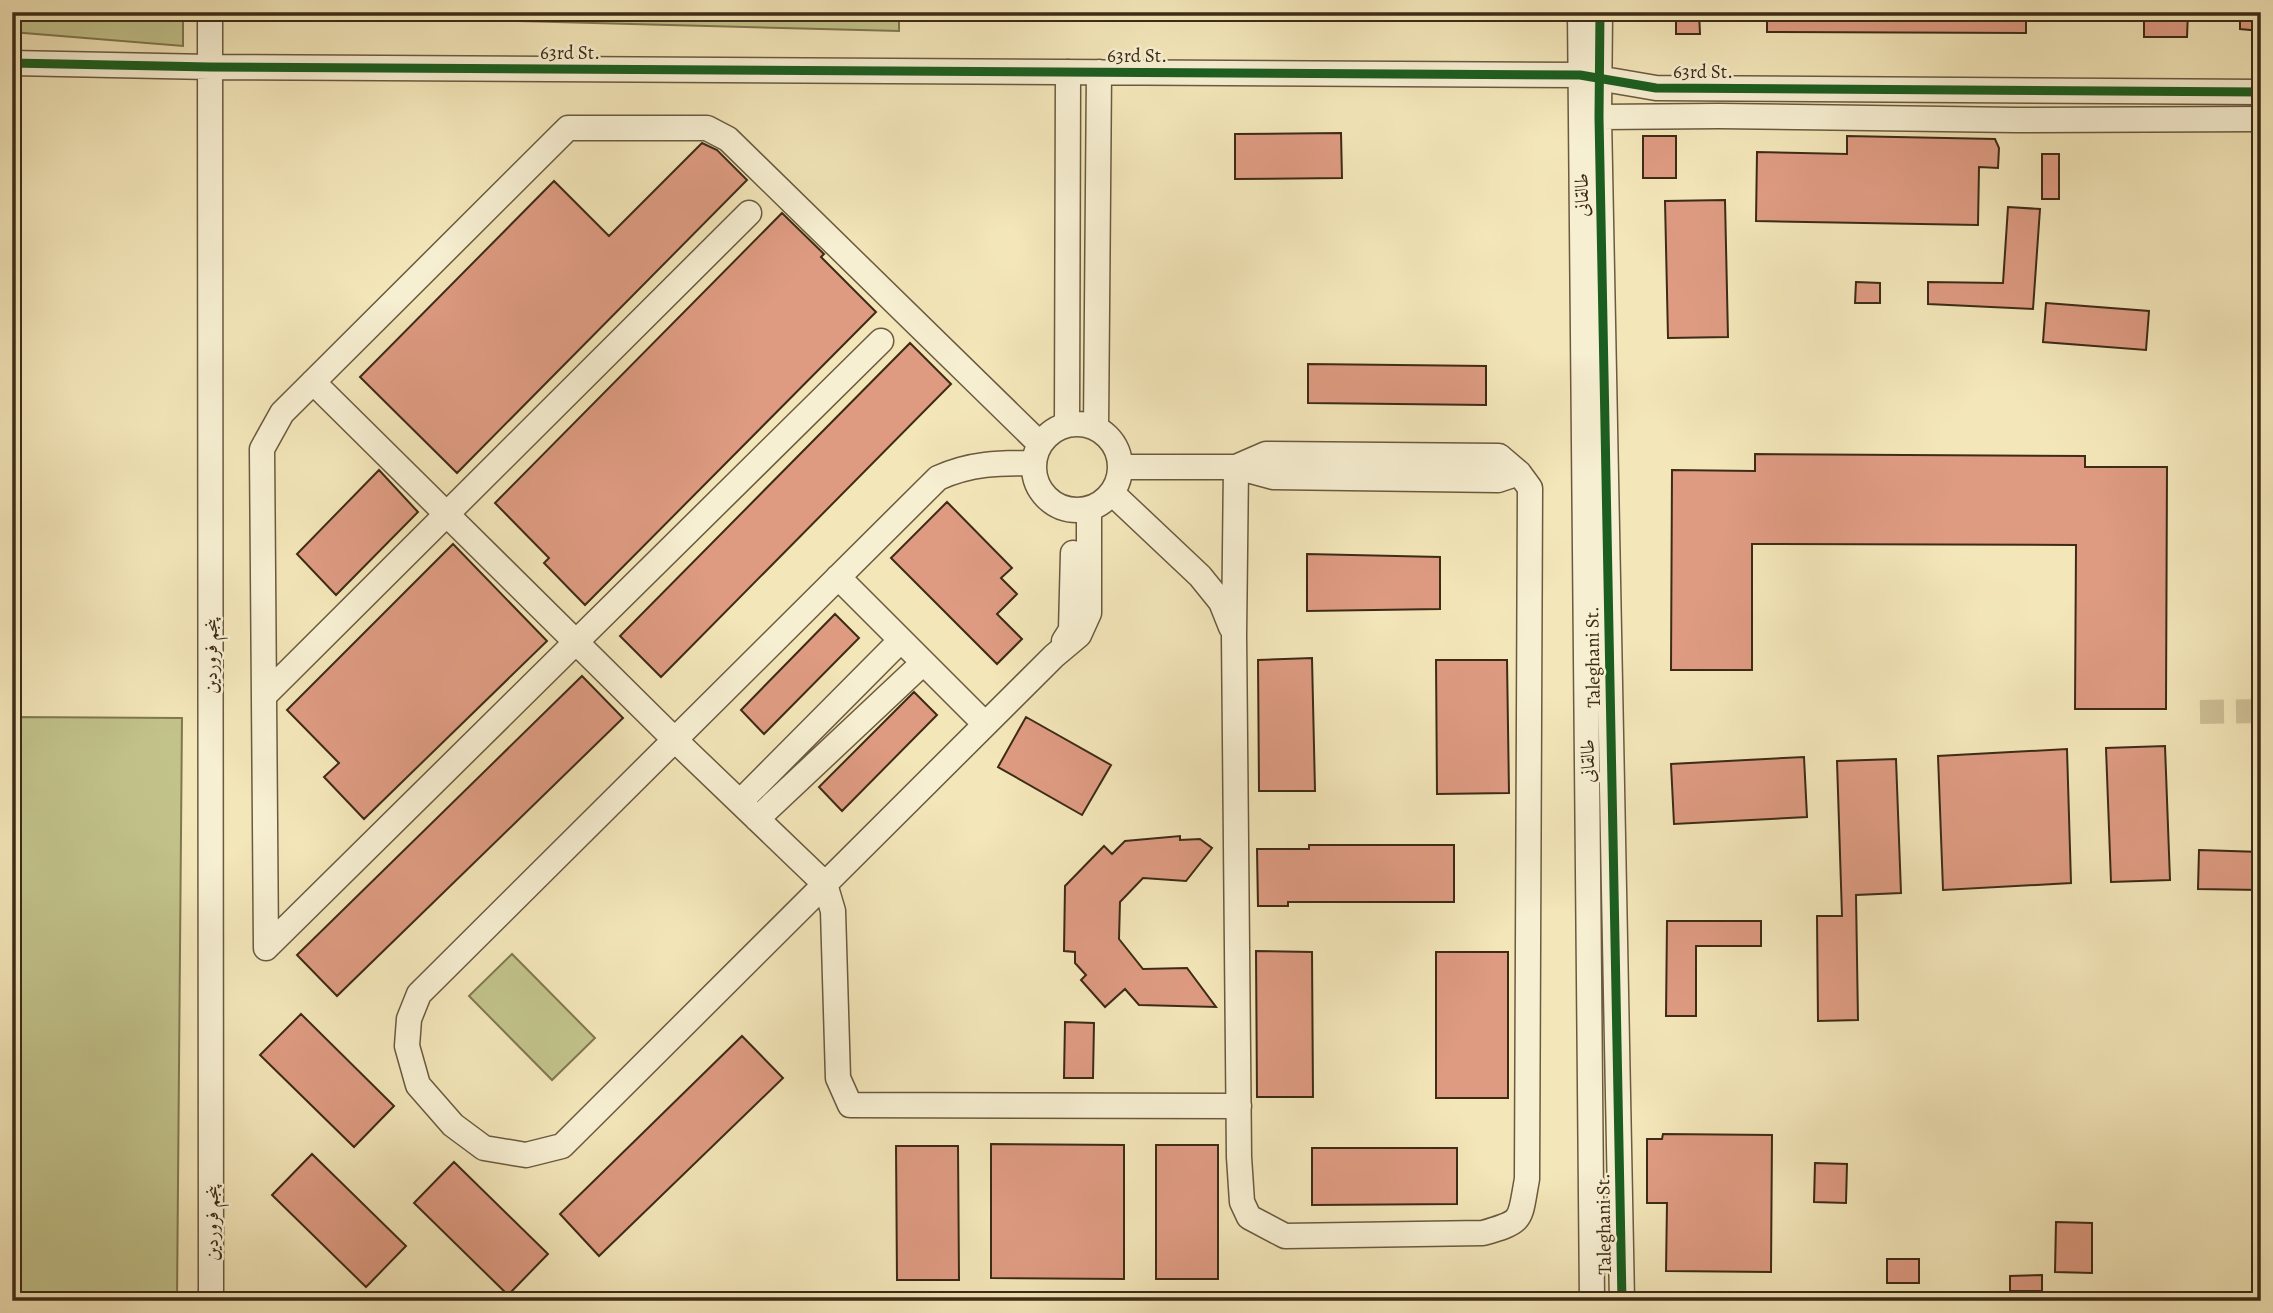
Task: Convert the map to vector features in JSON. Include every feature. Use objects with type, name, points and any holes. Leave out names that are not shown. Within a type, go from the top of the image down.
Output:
[{"type":"street","name":"پنجم فروردین","points":[[210,12],[211,1301]]},
{"type":"street","name":"طالقانی","points":[[1580,12],[1589,77],[1592,1301]]},
{"type":"street","name":"Taleghani St.","points":[[1600,12],[1589,77],[1599,117],[1622,1301]]},
{"type":"street","name":"63rd St.","points":[[12,63],[210,67],[1589,77],[1656,88],[2261,92]]},
{"type":"street","points":[[1067,425],[1068,72]]},
{"type":"street","points":[[1096,428],[1099,72]]},
{"type":"street","points":[[1599,117],[2261,119]]},
{"type":"street","points":[[881,341],[266,948],[262,449],[282,413],[568,128],[707,128],[728,139],[1037,454]]},
{"type":"street","points":[[264,696],[749,213]]},
{"type":"street","points":[[313,382],[675,740],[825,884],[833,911],[838,1078],[850,1105],[1239,1106]]},
{"type":"street","points":[[1067,425],[1089,425],[1096,428],[1112,440],[1118,453],[1121,467],[1119,481],[1102,503],[1081,510],[1060,507],[1047,499],[1038,487],[1034,473],[1037,454],[1049,433],[1067,425]]},
{"type":"street","points":[[1037,454],[1000,463],[960,468],[938,478],[419,994],[409,1018],[407,1046],[418,1084],[453,1125],[484,1148],[527,1155],[562,1146],[1054,656],[1071,630],[1081,510]]},
{"type":"street","points":[[1121,467],[1236,467],[1273,477],[1498,480],[1520,473],[1530,488],[1527,1179],[1520,1217],[1511,1225],[1483,1233],[1284,1236],[1249,1217],[1242,1202],[1234,635],[1236,467]]},
{"type":"street","points":[[1112,493],[1200,576],[1221,602],[1234,635]]},
{"type":"street","points":[[838,578],[985,724]]},
{"type":"street","points":[[749,811],[901,640]]},
{"type":"street","points":[[749,811],[923,663]]},
{"type":"green space","points":[[12,12],[183,12],[183,46],[12,32]]},
{"type":"green space","points":[[899,12],[899,31],[252,14]]},
{"type":"green space","points":[[12,717],[182,718],[177,1301],[12,1301]]},
{"type":"green space","points":[[512,954],[595,1038],[552,1080],[469,996]]},
{"type":"building","points":[[1676,12],[1699,12],[1700,34],[1676,34]]},
{"type":"building","points":[[1767,12],[2026,12],[2026,33],[1767,32]]},
{"type":"building","points":[[2144,12],[2188,12],[2187,37],[2144,37]]},
{"type":"building","points":[[2240,12],[2261,12],[2261,31],[2240,29]]},
{"type":"building","points":[[1341,133],[1342,178],[1235,179],[1235,134]]},
{"type":"building","points":[[1643,136],[1676,136],[1676,178],[1643,178]]},
{"type":"building","points":[[1847,136],[1995,139],[1999,148],[1998,168],[1979,167],[1978,225],[1756,221],[1757,152],[1847,154]]},
{"type":"building","points":[[702,143],[717,150],[747,180],[457,473],[360,377],[554,181],[609,236]]},
{"type":"building","points":[[2042,154],[2059,154],[2059,199],[2042,199]]},
{"type":"building","points":[[1725,200],[1728,337],[1668,338],[1665,201]]},
{"type":"building","points":[[2008,207],[2040,209],[2033,309],[1928,304],[1928,282],[2003,283]]},
{"type":"building","points":[[782,213],[824,254],[821,257],[876,312],[585,605],[544,563],[549,558],[495,503]]},
{"type":"building","points":[[1856,282],[1880,283],[1880,303],[1855,303]]},
{"type":"building","points":[[2046,303],[2149,311],[2146,350],[2043,342]]},
{"type":"building","points":[[910,343],[951,384],[661,677],[620,636]]},
{"type":"building","points":[[1308,364],[1486,366],[1486,405],[1308,403]]},
{"type":"building","points":[[1755,454],[2085,456],[2085,467],[2167,467],[2166,709],[2075,709],[2076,545],[1752,544],[1752,670],[1671,670],[1672,470],[1755,471]]},
{"type":"building","points":[[379,470],[418,512],[336,595],[297,554]]},
{"type":"building","points":[[947,502],[1012,568],[1001,578],[1017,594],[997,614],[1022,639],[997,664],[891,558]]},
{"type":"building","points":[[453,544],[547,641],[364,819],[324,777],[339,763],[287,710]]},
{"type":"building","points":[[1307,554],[1440,557],[1440,609],[1307,611]]},
{"type":"building","points":[[835,614],[859,638],[764,734],[741,710]]},
{"type":"building","points":[[1312,658],[1315,791],[1259,791],[1258,660]]},
{"type":"building","points":[[1436,660],[1507,660],[1509,793],[1437,794]]},
{"type":"building","points":[[582,676],[623,718],[337,996],[297,955]]},
{"type":"building","points":[[914,692],[937,715],[842,811],[819,787]]},
{"type":"building","points":[[1026,717],[1111,765],[1082,815],[998,767]]},
{"type":"building","points":[[2165,746],[2170,880],[2111,882],[2106,748]]},
{"type":"building","points":[[2067,749],[2071,883],[1943,890],[1938,756]]},
{"type":"building","points":[[1804,757],[1807,817],[1674,824],[1671,764]]},
{"type":"building","points":[[1896,759],[1901,893],[1856,895],[1858,1020],[1818,1021],[1817,916],[1842,916],[1837,761]]},
{"type":"building","points":[[1180,836],[1180,840],[1200,839],[1212,848],[1186,881],[1143,878],[1120,902],[1119,939],[1143,969],[1187,968],[1216,1007],[1139,1005],[1125,989],[1105,1007],[1081,980],[1086,975],[1075,963],[1075,952],[1064,951],[1065,886],[1104,846],[1112,854],[1125,841]]},
{"type":"building","points":[[1309,845],[1454,845],[1454,902],[1288,902],[1288,906],[1258,906],[1257,849],[1309,849]]},
{"type":"building","points":[[2199,850],[2261,852],[2261,890],[2198,889]]},
{"type":"building","points":[[1667,921],[1761,921],[1761,946],[1696,946],[1696,1016],[1666,1016]]},
{"type":"building","points":[[1256,951],[1312,952],[1313,1097],[1257,1097]]},
{"type":"building","points":[[1436,952],[1508,952],[1508,1098],[1436,1098]]},
{"type":"building","points":[[301,1014],[394,1106],[354,1147],[260,1055]]},
{"type":"building","points":[[1065,1022],[1094,1023],[1093,1078],[1064,1078]]},
{"type":"building","points":[[742,1036],[783,1078],[599,1256],[560,1214]]},
{"type":"building","points":[[1663,1134],[1772,1135],[1771,1272],[1666,1271],[1667,1203],[1647,1203],[1647,1139],[1662,1139]]},
{"type":"building","points":[[991,1144],[1124,1145],[1124,1279],[991,1278]]},
{"type":"building","points":[[1156,1145],[1218,1145],[1218,1279],[1156,1279]]},
{"type":"building","points":[[896,1146],[958,1146],[959,1280],[897,1280]]},
{"type":"building","points":[[1312,1148],[1457,1148],[1457,1204],[1312,1205]]},
{"type":"building","points":[[312,1154],[406,1246],[366,1287],[272,1195]]},
{"type":"building","points":[[454,1162],[548,1254],[508,1295],[414,1203]]},
{"type":"building","points":[[1815,1163],[1847,1164],[1846,1203],[1814,1202]]},
{"type":"building","points":[[2056,1222],[2092,1223],[2092,1273],[2055,1272]]},
{"type":"building","points":[[1887,1259],[1919,1259],[1919,1283],[1887,1283]]},
{"type":"building","points":[[2042,1275],[2042,1291],[2010,1291],[2010,1276]]},
{"type":"tunnel","points":[[2200,712],[2261,711]]},
{"type":"cycle path","points":[[1600,12],[1599,117],[1622,1301]]},
{"type":"cycle path","points":[[12,63],[210,67],[1580,75],[1656,88],[2261,92]]}]
